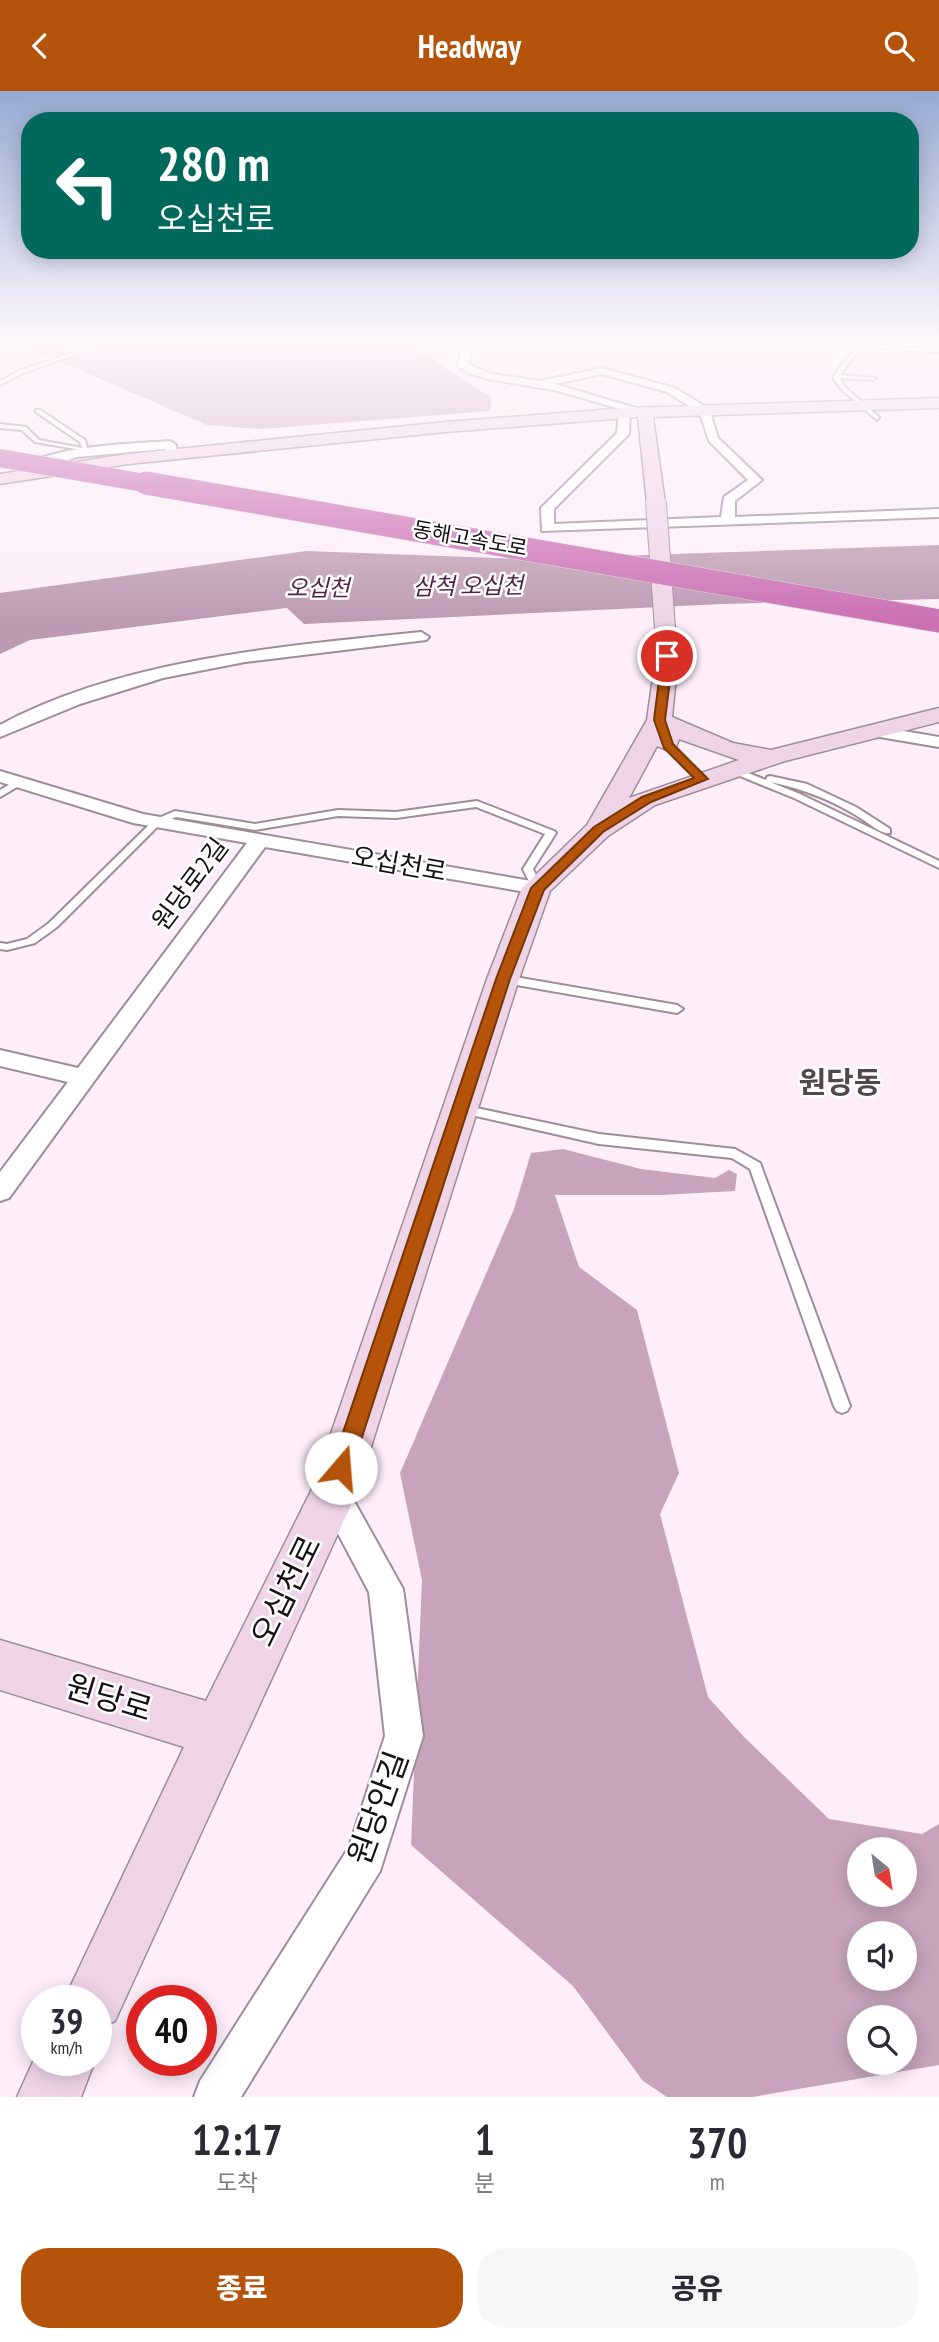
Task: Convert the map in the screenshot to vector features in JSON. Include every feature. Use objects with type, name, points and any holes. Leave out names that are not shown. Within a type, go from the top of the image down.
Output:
[{"type":"highway","name":"동해고속도로","points":[[0,448],[939,608]]},
{"type":"highway","name":"동해고속도로","points":[[0,457],[939,621]]},
{"type":"street","points":[[7,478],[173,455],[362,436]]},
{"type":"street","points":[[621,436],[548,508],[547,528],[939,513]]},
{"type":"street","points":[[598,830],[659,720],[667,656],[656,503],[648,436]]},
{"type":"street","points":[[712,436],[756,480],[729,500],[728,519]]},
{"type":"street","points":[[7,478],[46,460],[86,450],[170,445],[173,455]]},
{"type":"street","points":[[0,732],[20,720],[167,670],[241,655],[421,637]]},
{"type":"street","name":"오십천로","points":[[101,1985],[333,1494],[503,979],[537,888],[598,830],[646,799],[776,756],[939,715]]},
{"type":"street","points":[[659,720],[704,742],[741,754],[776,756]]},
{"type":"street","points":[[659,720],[668,745],[717,774]]},
{"type":"street","points":[[874,731],[939,742]]},
{"type":"street","name":"원당로2길","points":[[0,776],[157,823],[260,841],[0,1191]]},
{"type":"street","name":"오십천로","points":[[260,841],[537,888]]},
{"type":"street","points":[[0,1058],[83,1077]]},
{"type":"street","name":"원당안길","points":[[216,2097],[366,1857],[404,1736],[386,1589],[333,1494]]},
{"type":"street","name":"원당로","points":[[0,1665],[219,1731]]},
{"type":"street","points":[[49,2097],[59,2076]]},
{"type":"lane","points":[[32,436],[37,441],[86,450],[83,441],[75,436]]},
{"type":"lane","points":[[0,457],[46,460]]},
{"type":"lane","points":[[717,774],[804,786],[853,809],[876,826],[939,856]]},
{"type":"lane","points":[[717,774],[797,796],[939,865]]},
{"type":"lane","points":[[0,794],[19,782]]},
{"type":"lane","points":[[0,946],[7,947],[31,941],[53,925],[157,823],[175,814],[255,827],[338,813],[396,815],[477,804],[551,834],[528,869],[537,888]]},
{"type":"lane","points":[[503,979],[677,1009]]},
{"type":"lane","points":[[462,1109],[599,1139],[735,1154],[755,1166],[842,1406]]},
{"type":"shaded area","points":[[563,1149],[641,1169],[715,1178],[729,1170],[737,1174],[735,1191],[661,1195],[555,1195],[579,1267],[637,1310],[679,1473],[660,1514],[708,1697],[744,1737],[829,1819],[922,1834],[939,1824],[939,2065],[917,2069],[917,2005],[847,2005],[847,2075],[881,2075],[752,2097],[667,2097],[643,2081],[573,1986],[411,1845],[422,1580],[400,1473],[514,1209],[531,1153]]},
{"type":"water","name":"오십천","points":[[939,545],[939,599],[722,604],[304,624],[287,608],[30,640],[0,654],[0,593],[306,551],[525,559]]},
{"type":"district","name":"원당동","points":[[840,1083]]},
{"type":"route","points":[[341,1468],[503,979],[537,888],[598,830],[646,799],[702,779],[668,745],[659,720],[667,656]]},
{"type":"water label","name":"삼척 오십천","points":[[468,586]]}]
